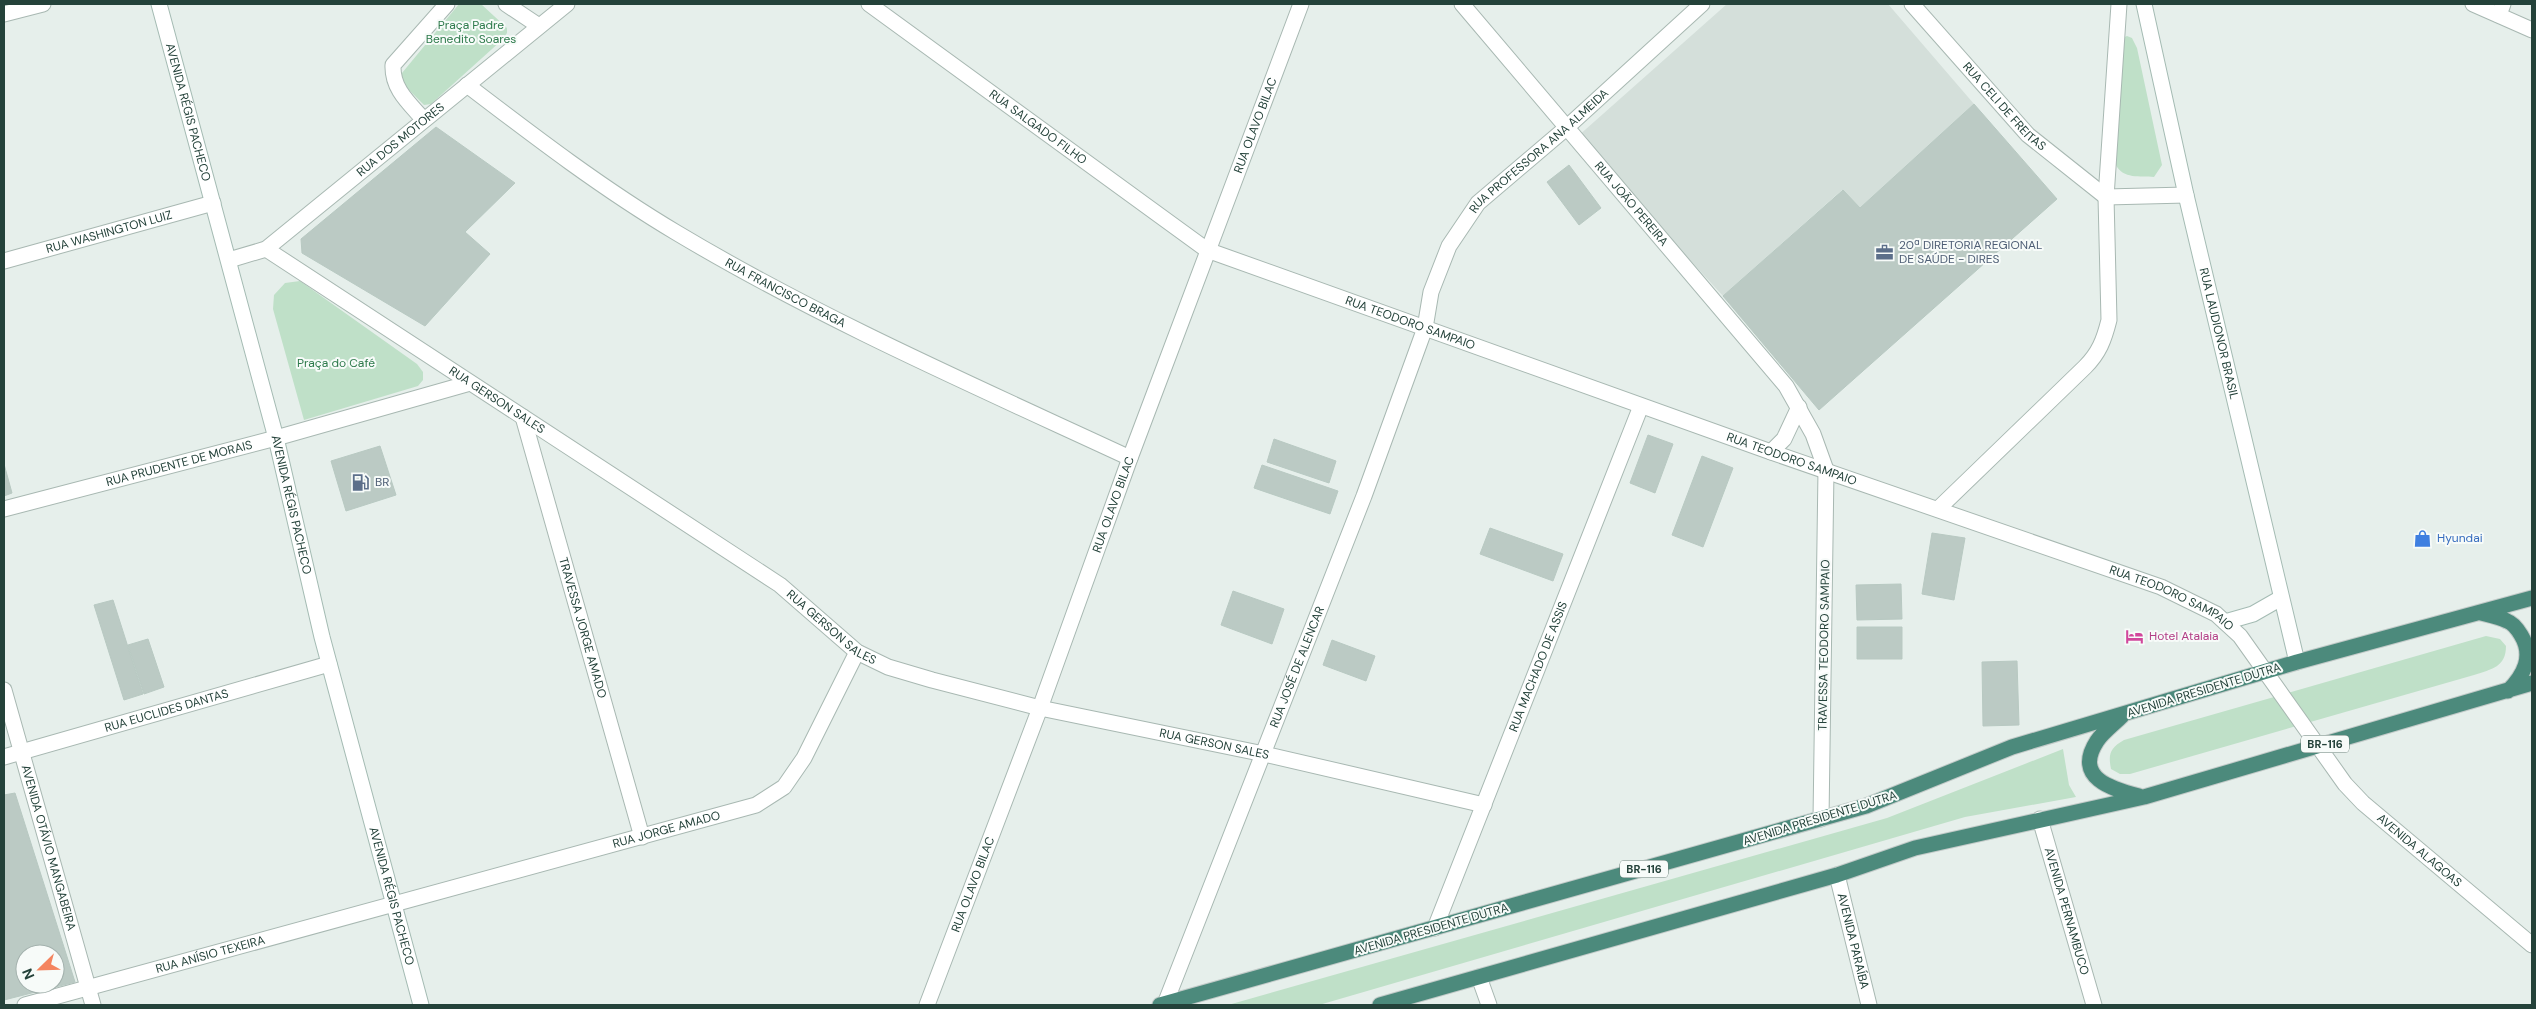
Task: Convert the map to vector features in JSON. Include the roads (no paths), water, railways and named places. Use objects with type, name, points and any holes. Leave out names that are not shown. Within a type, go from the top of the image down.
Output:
[{"type":"highway","name":"AVENIDA PRESIDENTE DUTRA","points":[[1162,1004],[1866,806],[1918,787],[2012,747],[2297,662],[2532,598]]},
{"type":"highway","points":[[2481,613],[2509,621],[2526,643],[2528,656],[2524,670],[2518,681],[2507,692]]},
{"type":"highway","name":"BR-116","points":[[1380,1005],[1837,875],[1915,848],[2144,797],[2507,692],[2532,682]]},
{"type":"highway","points":[[2123,715],[2097,741],[2090,756],[2092,771],[2102,784],[2144,797]]},
{"type":"street","points":[[4,14],[43,4]]},
{"type":"street","name":"AVENIDA RÉGIS PACHECO","points":[[159,4],[276,438],[329,664],[396,905],[421,1005]]},
{"type":"street","points":[[424,120],[396,85],[392,76],[393,65],[447,4]]},
{"type":"street","points":[[506,4],[539,26]]},
{"type":"street","name":"RUA DOS MOTORES","points":[[228,260],[266,249],[567,4]]},
{"type":"street","name":"RUA SALGADO FILHO","points":[[869,4],[1207,250]]},
{"type":"street","name":"RUA OLAVO BILAC","points":[[927,1005],[1040,708],[1207,250],[1301,4]]},
{"type":"street","name":"RUA JOÃO PEREIRA","points":[[1462,4],[1565,128],[1786,386],[1813,434],[1826,470]]},
{"type":"street","name":"RUA PROFESSORA ANA ALMEIDA","points":[[1425,328],[1437,271],[1465,220],[1478,203],[1565,128],[1702,4]]},
{"type":"street","name":"RUA CELI DE FREITAS","points":[[1912,4],[2028,135],[2106,197]]},
{"type":"street","points":[[1938,509],[2098,353],[2109,320],[2106,197],[2119,4]]},
{"type":"street","name":"RUA LAUDIONOR BRASIL","points":[[2144,4],[2186,195],[2297,662]]},
{"type":"street","points":[[2473,4],[2501,9],[2532,30]]},
{"type":"street","name":"RUA FRANCISCO BRAGA","points":[[467,85],[581,171],[677,233],[799,300],[908,355],[1130,458]]},
{"type":"street","points":[[2106,197],[2186,195]]},
{"type":"street","name":"RUA WASHINGTON LUIZ","points":[[4,261],[213,203]]},
{"type":"street","name":"RUA GERSON SALES","points":[[266,249],[780,585],[857,652],[888,667],[1040,708],[1264,754],[1484,805]]},
{"type":"street","name":"RUA TEODORO SAMPAIO","points":[[1207,250],[1641,406],[2162,588],[2194,602],[2216,614],[2240,636],[2318,746]]},
{"type":"street","name":"RUA JOSÉ DE ALENCAR","points":[[1162,1004],[1264,754],[1364,496],[1425,328]]},
{"type":"street","name":"RUA PRUDENTE DE MORAIS","points":[[4,509],[276,438],[470,383]]},
{"type":"street","name":"RUA MACHADO DE ASSIS","points":[[1435,928],[1641,406]]},
{"type":"street","points":[[1771,452],[1784,439],[1799,407]]},
{"type":"street","name":"TRAVESSA JORGE AMADO","points":[[523,417],[642,837]]},
{"type":"street","name":"TRAVESSA TEODORO SAMPAIO","points":[[1821,819],[1826,470]]},
{"type":"street","points":[[2225,622],[2253,614],[2281,598]]},
{"type":"street","name":"RUA JORGE AMADO","points":[[396,905],[756,805],[784,787],[804,758],[857,652]]},
{"type":"street","name":"RUA EUCLIDES DANTAS","points":[[4,757],[329,664]]},
{"type":"street","name":"AVENIDA OTÁVIO MANGABEIRA","points":[[4,690],[93,1005]]},
{"type":"street","name":"AVENIDA ALAGOAS","points":[[2318,746],[2344,784],[2364,803],[2532,945]]},
{"type":"street","name":"AVENIDA PERNAMBUCO","points":[[2040,819],[2094,1005]]},
{"type":"street","name":"AVENIDA PARAÍBA","points":[[1837,875],[1869,1005]]},
{"type":"street","name":"RUA ANÍSIO TEXEIRA","points":[[25,1005],[396,905]]},
{"type":"street","points":[[1479,977],[1489,1005]]},
{"type":"place","name":"20ª DIRETORIA REGIONAL DE SAÚDE - DIRES","points":[[1885,252]]},
{"type":"place","name":"BR","points":[[361,482]]},
{"type":"place","name":"Hyundai","points":[[2423,538]]},
{"type":"place","name":"Hotel Atalaia","points":[[2135,636]]},
{"type":"park label","name":"Praça Padre Benedito Soares","points":[[471,32]]},
{"type":"park label","name":"Praça do Café","points":[[336,363]]}]
